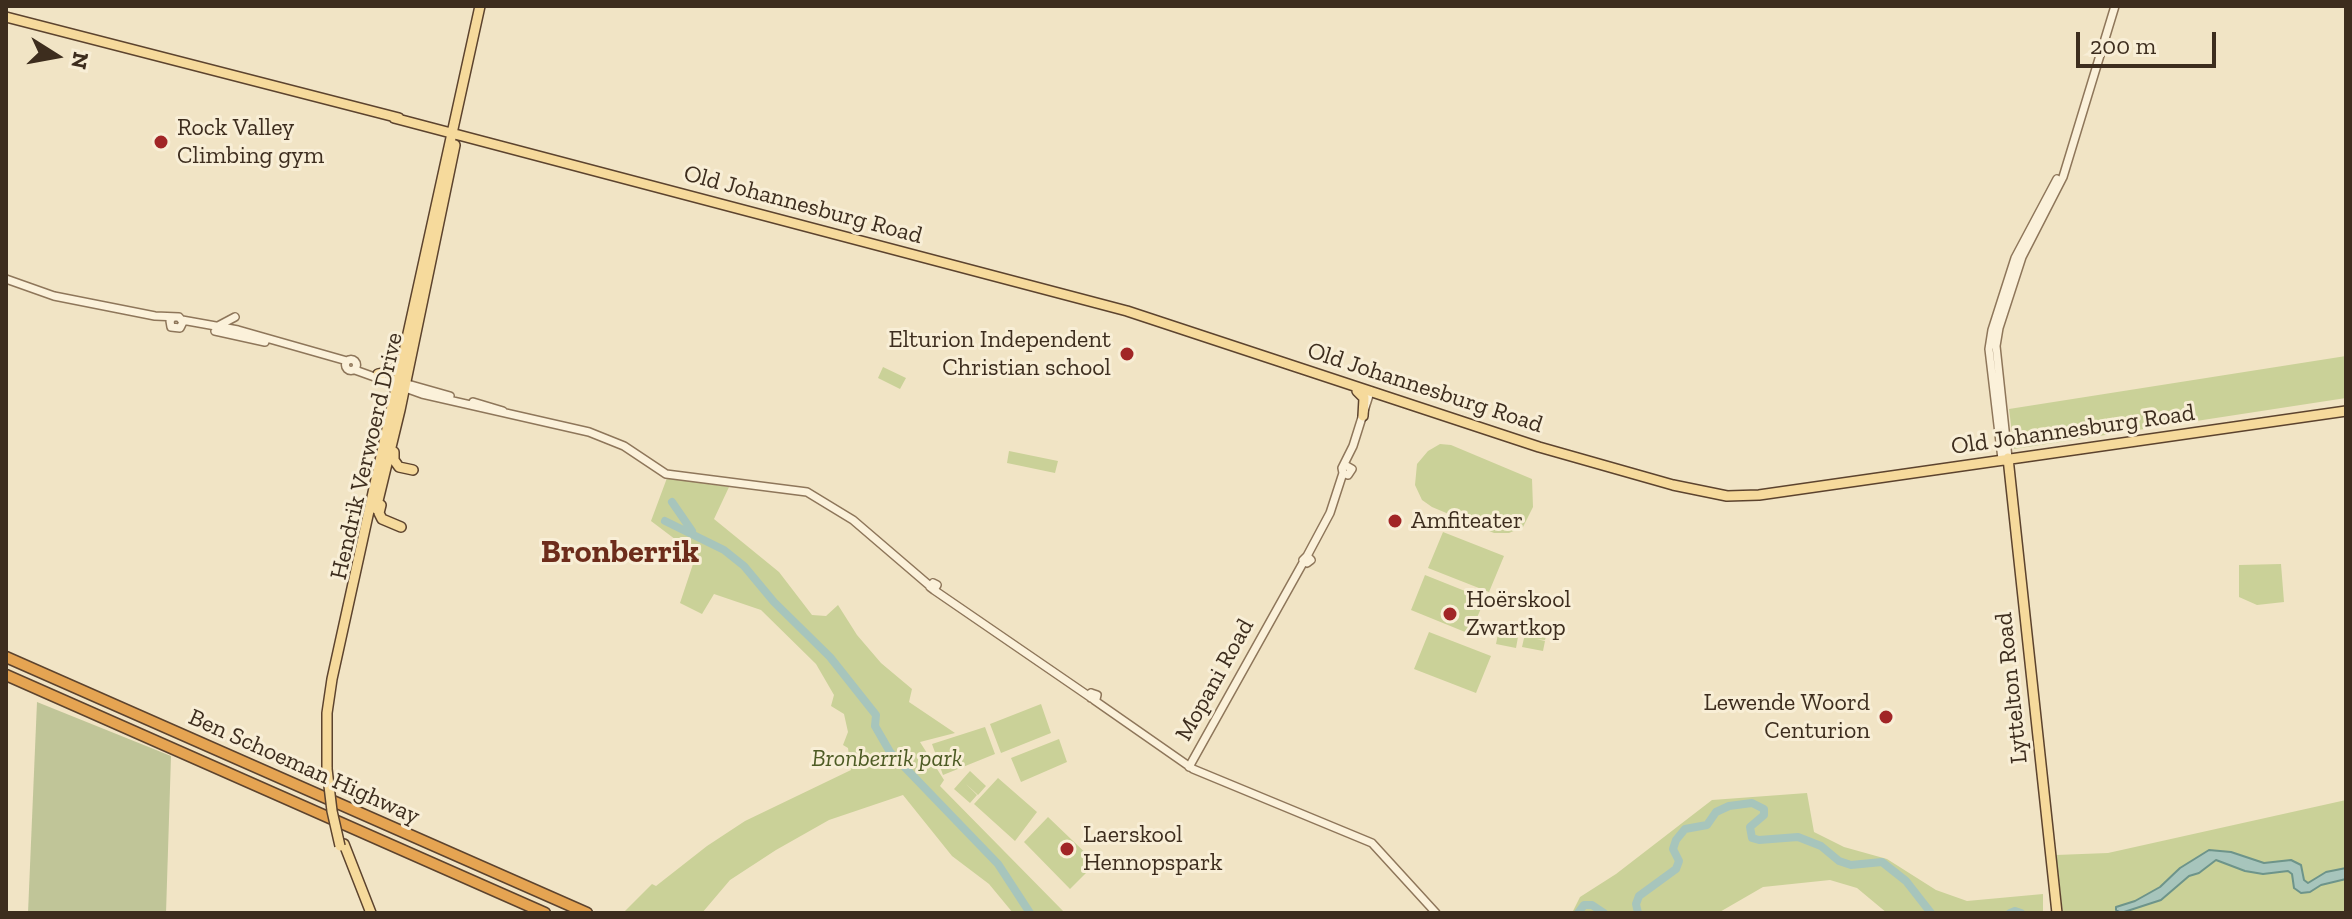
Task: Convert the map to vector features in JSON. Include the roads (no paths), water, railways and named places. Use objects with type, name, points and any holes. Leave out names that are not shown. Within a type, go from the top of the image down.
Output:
[{"type":"highway","name":"Ben Schoeman Highway","points":[[6,657],[587,913]]},
{"type":"highway","name":"Ben Schoeman Highway","points":[[6,675],[545,913]]},
{"type":"main road","name":"Hendrik Verwoerd Drive","points":[[328,768],[332,705],[400,410],[403,361],[482,6]]},
{"type":"main road","name":"Old Johannesburg Road","points":[[6,17],[503,144],[1127,311],[1456,421],[1630,473],[1727,496],[1759,495],[2346,411]]},
{"type":"main road","name":"Hendrik Verwoerd Drive","points":[[369,913],[332,811],[327,713],[332,679],[402,385],[454,133]]},
{"type":"main road","points":[[378,374],[392,371],[403,361]]},
{"type":"main road","points":[[1346,384],[1363,397],[1363,416]]},
{"type":"main road","points":[[400,410],[393,458],[399,467],[413,470]]},
{"type":"main road","name":"Lyttelton Road","points":[[2005,458],[2054,913]]},
{"type":"main road","points":[[371,530],[379,525],[397,526],[379,515],[386,466]]},
{"type":"street","points":[[2005,458],[1989,349],[1992,330],[2020,246],[2058,177],[2066,169],[2115,6]]},
{"type":"street","points":[[6,279],[44,293],[155,316],[171,322],[175,330],[182,324],[233,329],[346,364]]},
{"type":"street","points":[[216,326],[235,317]]},
{"type":"street","points":[[182,324],[268,342]]},
{"type":"street","points":[[233,329],[236,333],[326,359],[346,364],[354,360],[356,368]]},
{"type":"street","points":[[356,368],[442,399],[576,428],[624,446],[666,474],[807,492],[844,513],[924,579],[1190,766],[1363,837],[1382,851],[1436,913]]},
{"type":"street","points":[[356,368],[402,385],[495,407],[506,413]]},
{"type":"street","points":[[424,388],[442,399],[459,398]]},
{"type":"street","name":"Mopani Road","points":[[1347,470],[1373,393]]},
{"type":"street","name":"Mopani Road","points":[[1190,766],[1307,560],[1347,470],[1373,393]]},
{"type":"water","points":[[2209,850],[2231,852],[2264,863],[2291,860],[2301,865],[2304,880],[2308,883],[2326,872],[2346,868],[2346,879],[2301,893],[2294,888],[2292,874],[2288,871],[2263,874],[2216,860],[2199,873],[2189,876],[2161,900],[2121,913],[2116,910],[2116,907],[2135,901],[2160,887],[2180,868]]},
{"type":"waterway","points":[[672,502],[692,531]]},
{"type":"waterway","points":[[665,521],[724,550],[744,566],[774,602],[830,657],[876,715],[875,726],[890,752],[998,864],[1030,913]]},
{"type":"waterway","points":[[1638,913],[1636,904],[1639,896],[1676,869],[1679,861],[1673,849],[1685,829],[1707,825],[1716,812],[1729,806],[1752,803],[1764,809],[1764,815],[1750,827],[1752,838],[1798,837],[1821,846],[1839,861],[1851,865],[1882,862],[1906,881],[1931,913]]},
{"type":"waterway","points":[[1578,913],[1584,905],[1592,905],[1604,913]]},
{"type":"waterway","points":[[2010,913],[2021,913]]},
{"type":"place","name":"Rock Valley Climbing gym","points":[[161,142]]},
{"type":"place","name":"Elturion Independent Christian school","points":[[1127,354]]},
{"type":"place","name":"Amfiteater","points":[[1395,521]]},
{"type":"place","name":"Hoërskool Zwartkop","points":[[1450,614]]},
{"type":"place","name":"Lewende Woord Centurion","points":[[1886,717]]},
{"type":"place","name":"Laerskool Hennopspark","points":[[1067,849]]},
{"type":"district","name":"Bronberrik","points":[[620,553]]},
{"type":"park label","name":"Bronberrik park","points":[[887,759]]}]
